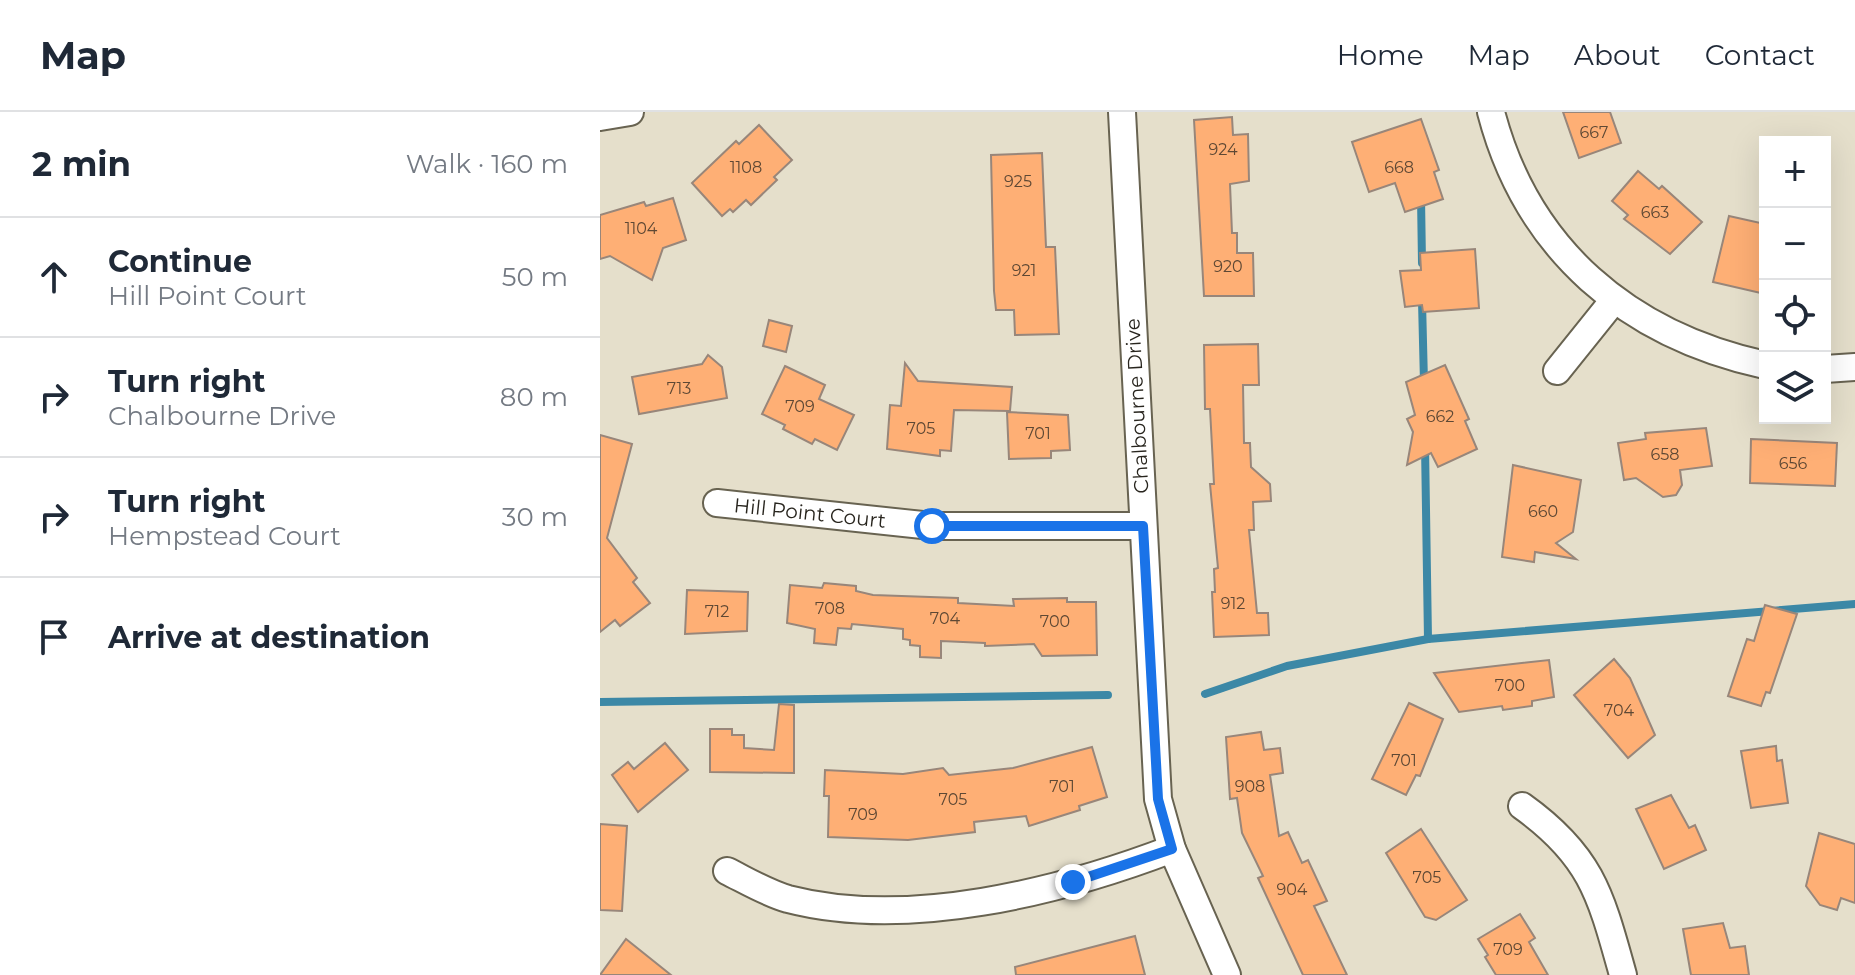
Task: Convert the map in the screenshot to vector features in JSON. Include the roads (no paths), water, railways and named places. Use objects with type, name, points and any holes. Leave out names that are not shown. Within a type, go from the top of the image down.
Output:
[{"type":"street","points":[[600,117],[630,112]]},
{"type":"street","name":"Chalbourne Drive","points":[[1122,112],[1158,799],[1172,849],[1227,975]]},
{"type":"street","points":[[1491,112],[1505,157],[1538,220],[1569,260],[1614,300],[1651,324],[1690,343],[1759,363]]},
{"type":"street","points":[[1557,371],[1614,300]]},
{"type":"street","points":[[1831,369],[1855,367]]},
{"type":"street","name":"Hill Point Court","points":[[717,503],[932,526],[1143,526]]},
{"type":"street","points":[[1522,806],[1563,837],[1580,858],[1598,892],[1623,975]]},
{"type":"street","points":[[727,871],[779,896],[834,908],[943,906],[1073,882],[1172,849]]},
{"type":"waterway","points":[[1421,197],[1422,263]]},
{"type":"waterway","points":[[1422,301],[1424,383]]},
{"type":"waterway","points":[[1425,445],[1428,639]]},
{"type":"waterway","points":[[1205,694],[1287,666],[1428,639],[1855,604]]},
{"type":"waterway","points":[[600,702],[1108,695]]}]
